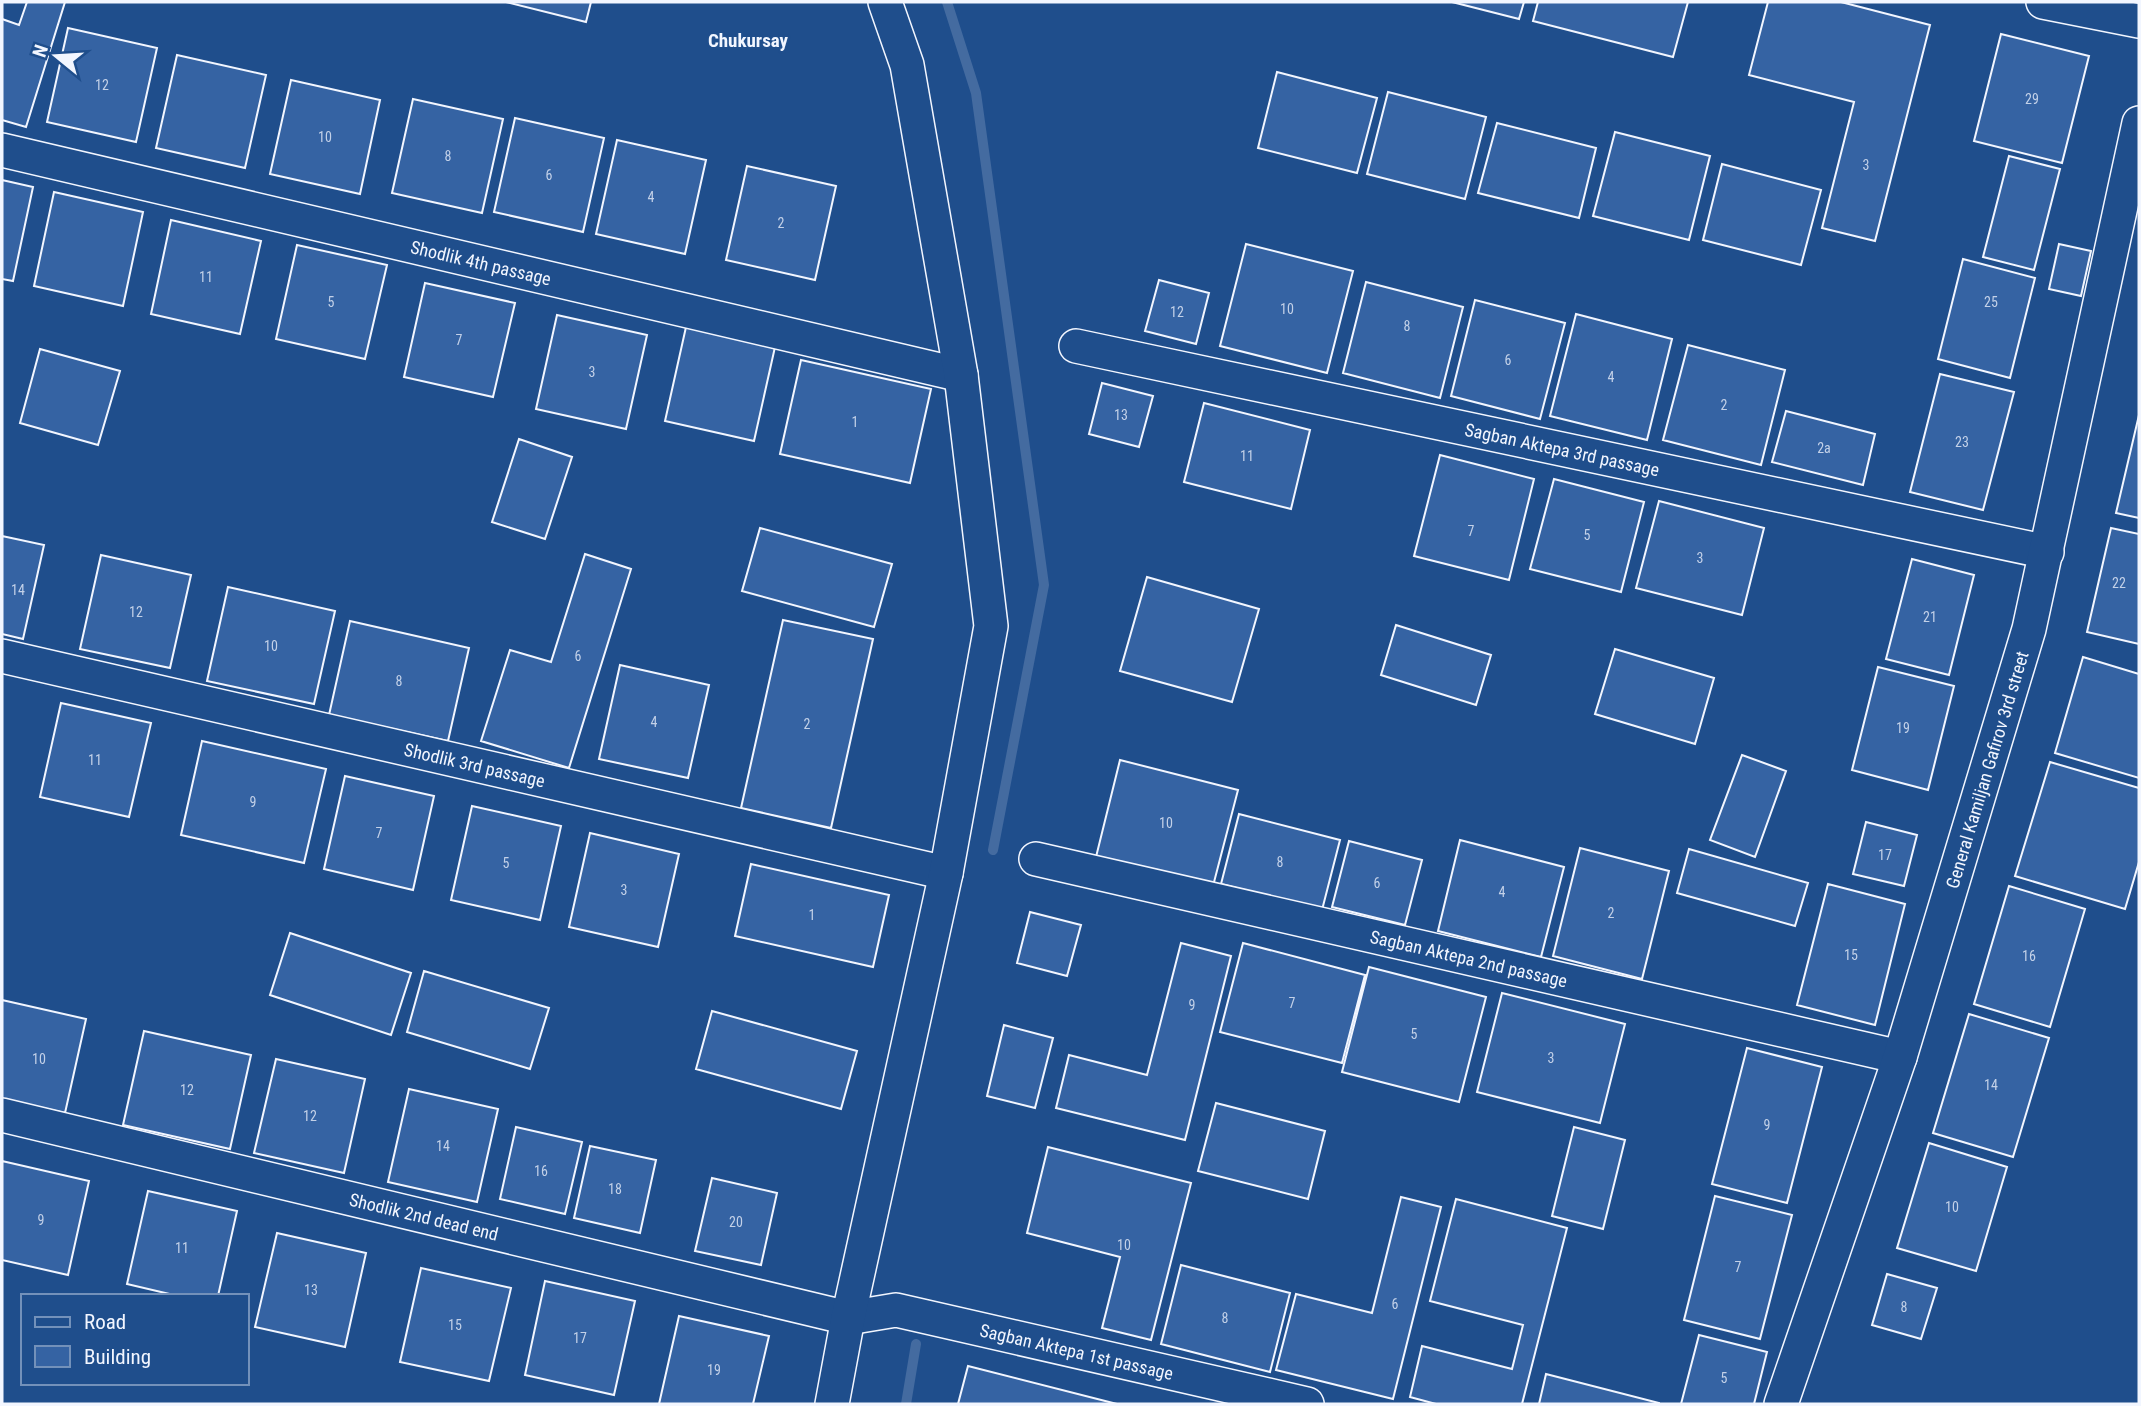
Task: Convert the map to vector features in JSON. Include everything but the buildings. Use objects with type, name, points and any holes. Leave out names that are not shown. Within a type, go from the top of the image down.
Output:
[{"type":"street","points":[[832,1404],[848,1318],[946,873],[990,626],[961,375],[907,65],[885,2]]},
{"type":"street","points":[[2043,2],[2139,21]]},
{"type":"street","name":"General Kamiljan Gafirov 3rd street","points":[[1782,1404],[1900,1057],[2029,629],[2139,123]]},
{"type":"street","name":"Shodlik 4th passage","points":[[2,150],[961,375]]},
{"type":"street","name":"Sagban Aktepa 3rd passage","points":[[1076,346],[2047,552]]},
{"type":"street","name":"Shodlik 3rd passage","points":[[2,656],[946,873]]},
{"type":"street","name":"Sagban Aktepa 2nd passage","points":[[1037,859],[1900,1057]]},
{"type":"street","name":"Shodlik 2nd dead end","points":[[2,1115],[848,1318]]},
{"type":"street","name":"Sagban Aktepa 1st passage","points":[[848,1318],[896,1310],[1307,1404]]},
{"type":"waterway","points":[[947,2],[976,93],[1044,585],[993,850]]},
{"type":"waterway","points":[[906,1404],[916,1344]]},
{"type":"district","name":"Chukursay","points":[[748,40]]}]
